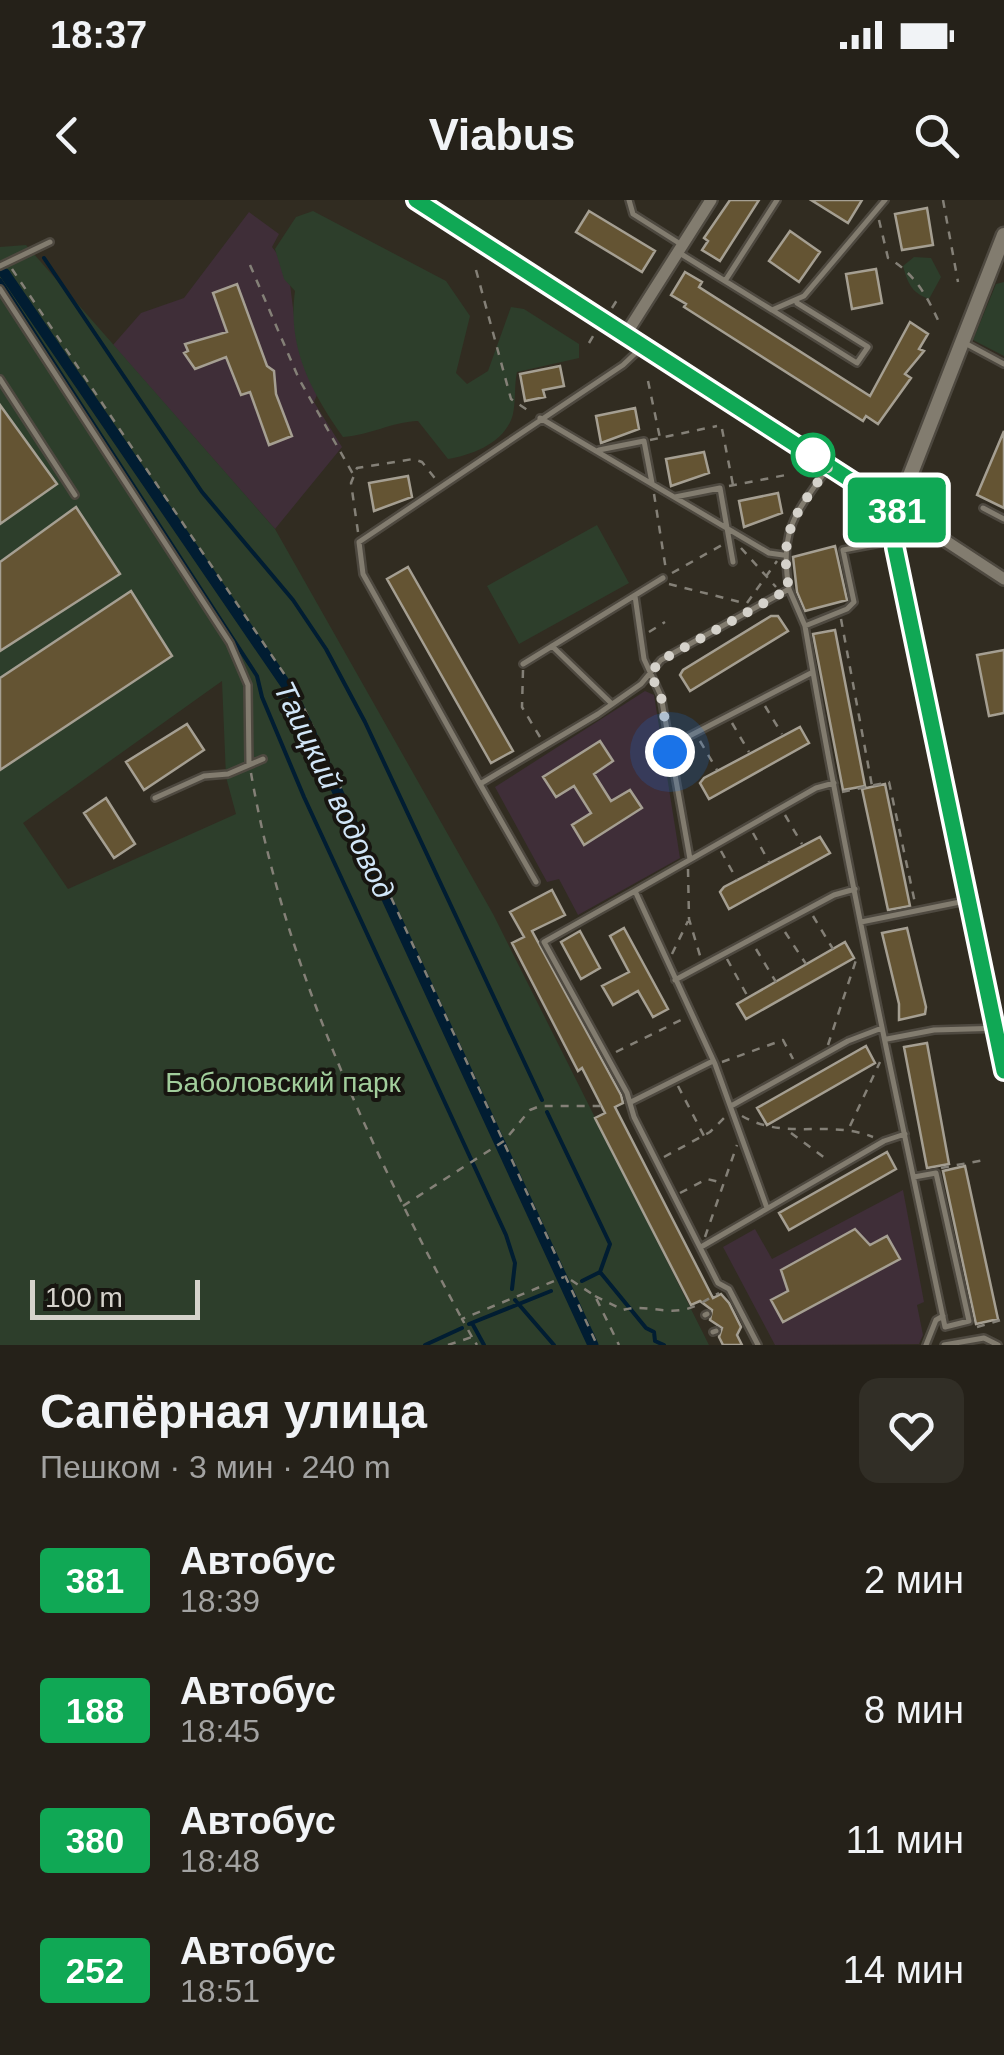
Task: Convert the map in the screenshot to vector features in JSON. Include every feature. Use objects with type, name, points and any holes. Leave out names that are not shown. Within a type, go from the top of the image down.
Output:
[{"type":"main road","points":[[416,200],[897,510],[894,540],[968,900],[999,1027],[1004,1071]]},
{"type":"street","points":[[626,334],[711,200]]},
{"type":"street","points":[[1003,575],[897,510],[960,341],[997,273],[1004,235]]},
{"type":"lane","points":[[629,200],[633,214],[725,281],[857,363],[868,347],[796,302]]},
{"type":"lane","points":[[725,281],[777,200]]},
{"type":"lane","points":[[772,310],[796,302],[885,200]]},
{"type":"lane","points":[[4,264],[50,242]]},
{"type":"lane","points":[[0,290],[230,643],[249,696],[249,765]]},
{"type":"lane","points":[[960,341],[1004,364]]},
{"type":"lane","points":[[536,882],[363,574],[359,542],[629,361],[644,345]]},
{"type":"lane","points":[[0,378],[76,494]]},
{"type":"lane","points":[[540,418],[768,553],[783,555]]},
{"type":"lane","points":[[596,451],[644,442],[653,486]]},
{"type":"lane","points":[[829,466],[788,525],[783,555],[789,589],[805,626],[854,890],[945,1327],[969,1322],[936,1173],[914,1178]]},
{"type":"lane","points":[[674,497],[720,488],[733,562]]},
{"type":"lane","points":[[983,508],[1004,518]]},
{"type":"lane","points":[[805,626],[854,602],[844,550],[894,540]]},
{"type":"lane","points":[[523,664],[664,579]]},
{"type":"lane","points":[[480,784],[612,704],[662,660],[789,589]]},
{"type":"lane","points":[[635,596],[640,638],[661,696],[689,861]]},
{"type":"lane","points":[[552,646],[612,704]]},
{"type":"lane","points":[[669,746],[813,672]]},
{"type":"lane","points":[[156,798],[204,776],[228,774],[262,759]]},
{"type":"lane","points":[[758,1345],[740,1318],[729,1289],[718,1283],[634,1117],[632,1102],[624,1094],[608,1056],[599,1048],[544,942],[780,808],[834,782]]},
{"type":"lane","points":[[675,980],[809,909],[854,890]]},
{"type":"lane","points":[[636,892],[715,1063],[768,1208]]},
{"type":"lane","points":[[861,922],[968,900]]},
{"type":"lane","points":[[886,1039],[934,1030],[999,1027]]},
{"type":"lane","points":[[732,1108],[848,1041],[882,1028]]},
{"type":"lane","points":[[632,1102],[715,1063]]},
{"type":"lane","points":[[702,1245],[884,1141],[906,1134]]},
{"type":"lane","points":[[926,1345],[934,1324],[943,1316]]},
{"type":"lane","points":[[944,1345],[976,1338],[998,1345]]},
{"type":"path","points":[[943,200],[958,282]]},
{"type":"path","points":[[876,210],[888,258],[904,266],[930,299],[940,327]]},
{"type":"path","points":[[4,264],[297,693],[563,1278],[598,1345]]},
{"type":"path","points":[[250,265],[299,379],[353,474],[351,494],[359,542]]},
{"type":"path","points":[[476,270],[511,399],[540,418]]},
{"type":"path","points":[[610,312],[617,300]]},
{"type":"path","points":[[589,343],[599,328]]},
{"type":"path","points":[[648,381],[660,438]]},
{"type":"path","points":[[644,442],[720,427],[734,485]]},
{"type":"path","points":[[353,474],[363,465],[412,459],[422,462],[441,486]]},
{"type":"path","points":[[720,488],[791,474]]},
{"type":"path","points":[[653,486],[664,579]]},
{"type":"path","points":[[732,542],[774,586]]},
{"type":"path","points":[[664,579],[722,545]]},
{"type":"path","points":[[664,579],[746,604],[778,562]]},
{"type":"path","points":[[840,612],[872,786]]},
{"type":"path","points":[[640,638],[665,622]]},
{"type":"path","points":[[523,664],[522,707],[545,746]]},
{"type":"path","points":[[760,698],[782,734]]},
{"type":"path","points":[[728,716],[749,752]]},
{"type":"path","points":[[696,734],[717,770]]},
{"type":"path","points":[[249,765],[262,841],[285,918],[379,1162],[476,1345]]},
{"type":"path","points":[[836,793],[889,782],[917,910]]},
{"type":"path","points":[[780,808],[802,844]]},
{"type":"path","points":[[748,826],[769,862]]},
{"type":"path","points":[[717,844],[737,880]]},
{"type":"path","points":[[689,861],[689,920],[701,958]]},
{"type":"path","points":[[809,909],[833,949]]},
{"type":"path","points":[[669,962],[689,920]]},
{"type":"path","points":[[780,924],[806,964]]},
{"type":"path","points":[[751,940],[776,982]]},
{"type":"path","points":[[828,1039],[862,942]]},
{"type":"path","points":[[724,954],[748,997]]},
{"type":"path","points":[[608,1056],[691,1016]]},
{"type":"path","points":[[715,1063],[783,1040],[796,1065]]},
{"type":"path","points":[[850,1128],[868,1096],[876,1066],[889,1050]]},
{"type":"path","points":[[676,1082],[704,1136]]},
{"type":"path","points":[[402,1207],[502,1142],[530,1110],[540,1106],[602,1106]]},
{"type":"path","points":[[732,1108],[764,1128],[790,1132],[850,1128],[884,1141]]},
{"type":"path","points":[[658,1160],[704,1136],[726,1116]]},
{"type":"path","points":[[790,1132],[838,1168]]},
{"type":"path","points":[[702,1245],[737,1143]]},
{"type":"path","points":[[936,1173],[940,1168],[984,1160]]},
{"type":"path","points":[[676,1194],[707,1178],[723,1184]]},
{"type":"path","points":[[563,1278],[623,1310],[686,1310],[729,1289]]},
{"type":"path","points":[[462,1319],[563,1278]]},
{"type":"path","points":[[595,1296],[618,1345]]},
{"type":"path","points":[[969,1322],[974,1327],[1004,1319]]},
{"type":"path","points":[[448,1345],[472,1337]]},
{"type":"shaded area","points":[[249,212],[279,234],[272,247],[288,268],[296,332],[333,356],[314,402],[342,447],[275,529],[113,345],[141,313],[184,298]]},
{"type":"shaded area","points":[[645,691],[654,695],[680,858],[578,915],[559,879],[547,882],[495,787]]},
{"type":"shaded area","points":[[903,1190],[924,1302],[917,1305],[923,1335],[919,1344],[775,1345],[723,1247],[755,1229],[772,1259]]},
{"type":"green space","points":[[313,211],[446,281],[470,316],[456,373],[467,384],[488,371],[511,307],[524,309],[579,344],[579,358],[517,372],[509,424],[487,446],[468,454],[448,459],[418,421],[343,437],[304,368],[295,331],[295,291],[284,279],[275,249],[296,217]]},
{"type":"green space","name":"Баболовский парк","points":[[26,245],[275,529],[493,914],[709,1345],[0,1345],[0,247]],"holes":[[[222,681],[226,777],[236,814],[68,889],[23,823]]]},
{"type":"green space","points":[[914,257],[931,258],[941,277],[929,299],[915,291],[907,278],[903,266]]},
{"type":"green space","points":[[1004,282],[1004,356],[973,340],[996,284]]},
{"type":"green space","points":[[597,525],[629,583],[519,644],[487,586]]},
{"type":"building","points":[[730,200],[759,200],[720,261],[702,250],[708,241],[704,238]]},
{"type":"building","points":[[811,200],[862,200],[848,223]]},
{"type":"building","points":[[927,208],[933,245],[902,250],[895,214]]},
{"type":"building","points":[[589,211],[655,251],[642,272],[576,232]]},
{"type":"building","points":[[790,231],[820,252],[799,282],[769,261]]},
{"type":"building","points":[[876,269],[882,303],[852,309],[846,274]]},
{"type":"building","points":[[685,272],[702,282],[699,287],[870,396],[910,322],[928,334],[919,349],[924,351],[905,374],[911,378],[878,424],[866,416],[863,421],[684,307],[686,304],[671,295]]},
{"type":"building","points":[[237,284],[267,366],[274,371],[276,394],[292,436],[269,445],[250,392],[241,395],[226,357],[195,369],[184,353],[188,351],[185,344],[227,332],[213,293]]},
{"type":"building","points":[[560,366],[564,386],[543,390],[545,397],[525,401],[520,374]]},
{"type":"building","points":[[0,405],[57,484],[0,524]]},
{"type":"building","points":[[635,408],[639,429],[601,443],[596,416]]},
{"type":"building","points":[[1004,431],[1004,508],[977,495]]},
{"type":"building","points":[[704,452],[709,473],[671,486],[666,459]]},
{"type":"building","points":[[408,476],[412,497],[374,511],[369,483]]},
{"type":"building","points":[[778,493],[782,513],[744,527],[739,501]]},
{"type":"building","points":[[76,507],[120,574],[0,651],[0,562]]},
{"type":"building","points":[[835,546],[847,600],[805,611],[797,592],[793,557]]},
{"type":"building","points":[[408,567],[513,751],[491,763],[387,579]]},
{"type":"building","points":[[131,591],[172,656],[0,770],[0,678]]},
{"type":"building","points":[[771,616],[778,616],[788,631],[690,691],[680,675],[683,670]]},
{"type":"building","points":[[835,630],[865,786],[843,790],[813,634]]},
{"type":"building","points":[[1004,650],[1004,713],[989,716],[977,655]]},
{"type":"building","points":[[187,724],[204,750],[144,790],[126,762]]},
{"type":"building","points":[[800,727],[809,743],[709,799],[700,783],[704,778]]},
{"type":"building","points":[[600,741],[613,761],[594,774],[611,801],[630,790],[642,808],[584,845],[572,825],[591,813],[574,786],[556,797],[543,777]]},
{"type":"building","points":[[885,784],[910,906],[888,910],[862,789]]},
{"type":"building","points":[[106,798],[135,844],[114,858],[84,813]]},
{"type":"building","points":[[820,837],[830,853],[729,909],[720,892],[724,887]]},
{"type":"building","points":[[552,890],[565,915],[532,931],[621,1095],[623,1103],[615,1107],[713,1298],[721,1294],[729,1303],[741,1327],[737,1335],[742,1345],[723,1345],[719,1337],[722,1328],[710,1320],[712,1310],[700,1301],[691,1305],[595,1118],[605,1113],[582,1068],[578,1071],[512,943],[524,937],[510,912]]},
{"type":"building","points":[[624,928],[668,1009],[653,1017],[638,991],[613,1005],[602,986],[629,972],[610,936]]},
{"type":"building","points":[[907,928],[926,1007],[925,1014],[899,1020],[899,1004],[882,933]]},
{"type":"building","points":[[580,931],[600,968],[581,979],[561,942]]},
{"type":"building","points":[[845,942],[854,958],[746,1019],[737,1004]]},
{"type":"building","points":[[927,1043],[949,1164],[927,1168],[904,1047]]},
{"type":"building","points":[[866,1046],[875,1063],[767,1125],[757,1108]]},
{"type":"building","points":[[887,1152],[896,1169],[789,1230],[779,1213]]},
{"type":"building","points":[[965,1166],[998,1319],[976,1324],[943,1171]]},
{"type":"building","points":[[855,1229],[870,1245],[887,1236],[900,1259],[783,1322],[771,1300],[788,1291],[781,1270]]},
{"type":"waterway","points":[[44,258],[202,492],[293,600],[326,649],[365,722],[542,1100]]},
{"type":"waterway","name":"Таицкий водовод","points":[[5,274],[293,695],[593,1345]]},
{"type":"waterway","points":[[0,280],[257,676],[304,797],[506,1235],[515,1263],[512,1289]]},
{"type":"waterway","points":[[547,1112],[610,1244],[600,1272],[582,1281]]},
{"type":"waterway","points":[[600,1272],[646,1328],[654,1332],[655,1341],[664,1345]]},
{"type":"waterway","points":[[469,1324],[551,1291]]},
{"type":"waterway","points":[[515,1300],[554,1345]]},
{"type":"waterway","points":[[472,1323],[484,1345]]},
{"type":"waterway","points":[[425,1345],[462,1328]]},
{"type":"bus line","name":"381","points":[[416,200],[897,510],[895,548],[1004,1071]]},
{"type":"route","points":[[670,752],[661,696],[650,673],[662,660],[771,595],[789,589],[783,555],[788,525],[829,466],[813,455]]}]
